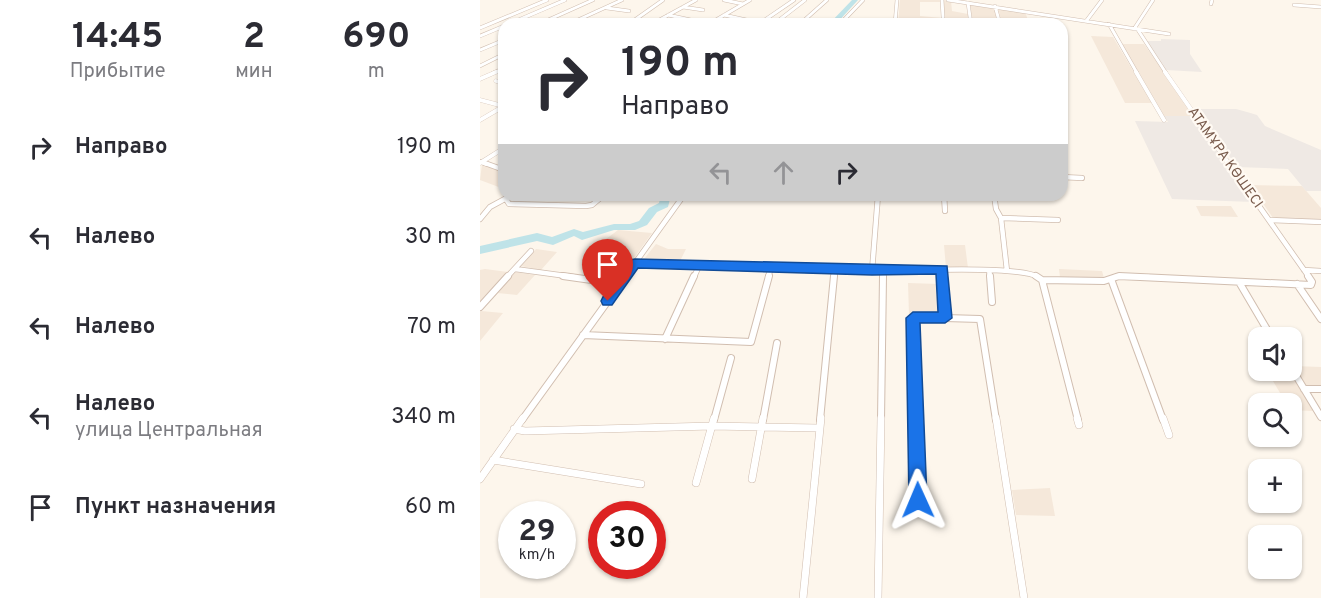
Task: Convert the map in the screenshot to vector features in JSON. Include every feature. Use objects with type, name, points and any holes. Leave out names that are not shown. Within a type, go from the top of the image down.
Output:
[{"type":"street","points":[[504,18],[547,0]]},
{"type":"street","points":[[523,18],[565,0]]},
{"type":"street","points":[[552,18],[593,0]]},
{"type":"street","points":[[582,18],[622,0]]},
{"type":"street","points":[[638,18],[663,0]]},
{"type":"street","points":[[663,18],[696,0]]},
{"type":"street","points":[[724,0],[743,4]]},
{"type":"street","points":[[719,18],[750,0]]},
{"type":"street","points":[[767,18],[794,0]]},
{"type":"street","points":[[782,18],[805,0]]},
{"type":"street","points":[[807,18],[827,0]]},
{"type":"street","points":[[846,18],[863,0]]},
{"type":"street","points":[[896,18],[897,0]]},
{"type":"street","points":[[942,0],[943,17]]},
{"type":"street","points":[[948,0],[1169,34]]},
{"type":"street","points":[[1087,20],[1101,0]]},
{"type":"street","points":[[1136,29],[1153,0]]},
{"type":"street","points":[[968,3],[970,18]]},
{"type":"street","points":[[1294,4],[1321,8]]},
{"type":"street","points":[[995,6],[998,18]]},
{"type":"street","points":[[683,7],[703,10]]},
{"type":"street","points":[[604,8],[629,11]]},
{"type":"street","points":[[668,15],[682,18]]},
{"type":"street","points":[[724,15],[737,18]]},
{"type":"street","points":[[480,28],[498,20]]},
{"type":"street","points":[[1109,24],[1164,120]]},
{"type":"street","points":[[480,36],[498,28]]},
{"type":"street","name":"АТАМҰРА КӨШЕСІ","points":[[1136,29],[1312,282],[1311,285],[1297,284]]},
{"type":"street","points":[[480,50],[498,42]]},
{"type":"street","points":[[480,66],[498,57]]},
{"type":"street","points":[[480,79],[498,71]]},
{"type":"street","points":[[480,100],[498,104]]},
{"type":"street","points":[[480,120],[498,110]]},
{"type":"street","points":[[481,162],[498,152]]},
{"type":"street","points":[[481,162],[498,168]]},
{"type":"street","points":[[1068,177],[1082,178]]},
{"type":"street","points":[[480,219],[482,214],[502,201]]},
{"type":"street","points":[[507,201],[509,204],[586,206],[597,201]]},
{"type":"street","points":[[480,478],[680,201]]},
{"type":"street","points":[[872,271],[878,201]]},
{"type":"street","points":[[944,201],[945,211]]},
{"type":"street","points":[[995,201],[1001,218],[1007,271]]},
{"type":"street","points":[[1001,218],[1058,220]]},
{"type":"street","points":[[1270,220],[1321,222]]},
{"type":"street","points":[[480,307],[531,251]]},
{"type":"street","points":[[635,264],[872,271],[989,270],[1023,272],[1042,280],[1104,281],[1119,276],[1297,284],[1321,319]]},
{"type":"street","points":[[665,339],[699,266]]},
{"type":"street","points":[[583,335],[751,342],[771,268]]},
{"type":"street","points":[[515,269],[620,284]]},
{"type":"street","points":[[803,598],[835,270]]},
{"type":"street","points":[[942,270],[945,318]]},
{"type":"street","points":[[989,270],[992,302]]},
{"type":"street","points":[[1304,270],[1321,271]]},
{"type":"street","points":[[878,598],[883,271]]},
{"type":"street","points":[[1111,279],[1170,435]]},
{"type":"street","points":[[1042,280],[1079,425]]},
{"type":"street","points":[[1239,282],[1266,327]]},
{"type":"street","points":[[918,500],[913,318],[980,319],[1024,598]]},
{"type":"street","points":[[752,479],[777,343]]},
{"type":"street","points":[[696,483],[731,358]]},
{"type":"street","points":[[1299,381],[1321,417]]},
{"type":"street","points":[[1304,389],[1321,389]]},
{"type":"street","points":[[514,429],[525,431],[712,426],[818,428]]},
{"type":"street","points":[[493,460],[641,484]]},
{"type":"shaded area","points":[[900,0],[940,0],[940,2],[920,2],[920,16],[943,18],[898,18]]},
{"type":"shaded area","points":[[944,0],[951,1],[952,11],[968,14],[968,18],[943,18]]},
{"type":"shaded area","points":[[970,4],[994,7],[997,18],[972,18]]},
{"type":"shaded area","points":[[998,8],[1025,11],[1027,18],[1000,18]]},
{"type":"shaded area","points":[[1091,36],[1113,37],[1152,103],[1125,103]]},
{"type":"shaded area","points":[[1161,39],[1190,40],[1190,54],[1202,72],[1166,70],[1147,41],[1161,41]]},
{"type":"shaded area","points":[[1122,44],[1144,44],[1195,116],[1164,116]]},
{"type":"shaded area","points":[[1196,109],[1236,109],[1257,115],[1265,126],[1321,150],[1321,191],[1306,191],[1288,169],[1237,167]]},
{"type":"shaded area","points":[[1164,116],[1195,116],[1253,202],[1172,199],[1135,121],[1168,122]]},
{"type":"shaded area","points":[[482,164],[498,170],[498,187],[480,180]]},
{"type":"shaded area","points":[[1250,185],[1302,186],[1321,208],[1321,220],[1273,218]]},
{"type":"shaded area","points":[[1196,206],[1231,206],[1238,217],[1201,216]]},
{"type":"shaded area","points":[[618,230],[652,233],[627,268],[598,245]]},
{"type":"shaded area","points":[[656,244],[668,249],[686,249],[680,261],[644,259]]},
{"type":"shaded area","points":[[944,245],[965,245],[968,268],[946,268]]},
{"type":"shaded area","points":[[536,249],[557,252],[541,270],[521,266]]},
{"type":"shaded area","points":[[1059,269],[1102,271],[1104,278],[1060,277]]},
{"type":"shaded area","points":[[480,270],[508,272],[480,302]]},
{"type":"shaded area","points":[[515,272],[535,275],[517,295],[497,293]]},
{"type":"shaded area","points":[[908,283],[939,284],[941,314],[909,315]]},
{"type":"shaded area","points":[[480,312],[503,313],[480,341]]},
{"type":"shaded area","points":[[1302,366],[1321,367],[1321,385],[1306,385],[1302,379]]},
{"type":"shaded area","points":[[1273,381],[1295,381],[1313,411],[1302,410],[1302,393],[1280,393]]},
{"type":"shaded area","points":[[1050,488],[1055,516],[1016,515],[1012,490]]},
{"type":"waterway","points":[[838,18],[855,0]]},
{"type":"waterway","points":[[480,250],[537,237],[553,241],[574,232],[582,236],[614,227],[631,228],[643,223],[653,210],[664,205],[665,201]]},
{"type":"route","points":[[608,301],[635,264],[872,271],[942,270],[945,318],[913,318],[918,500]]}]
